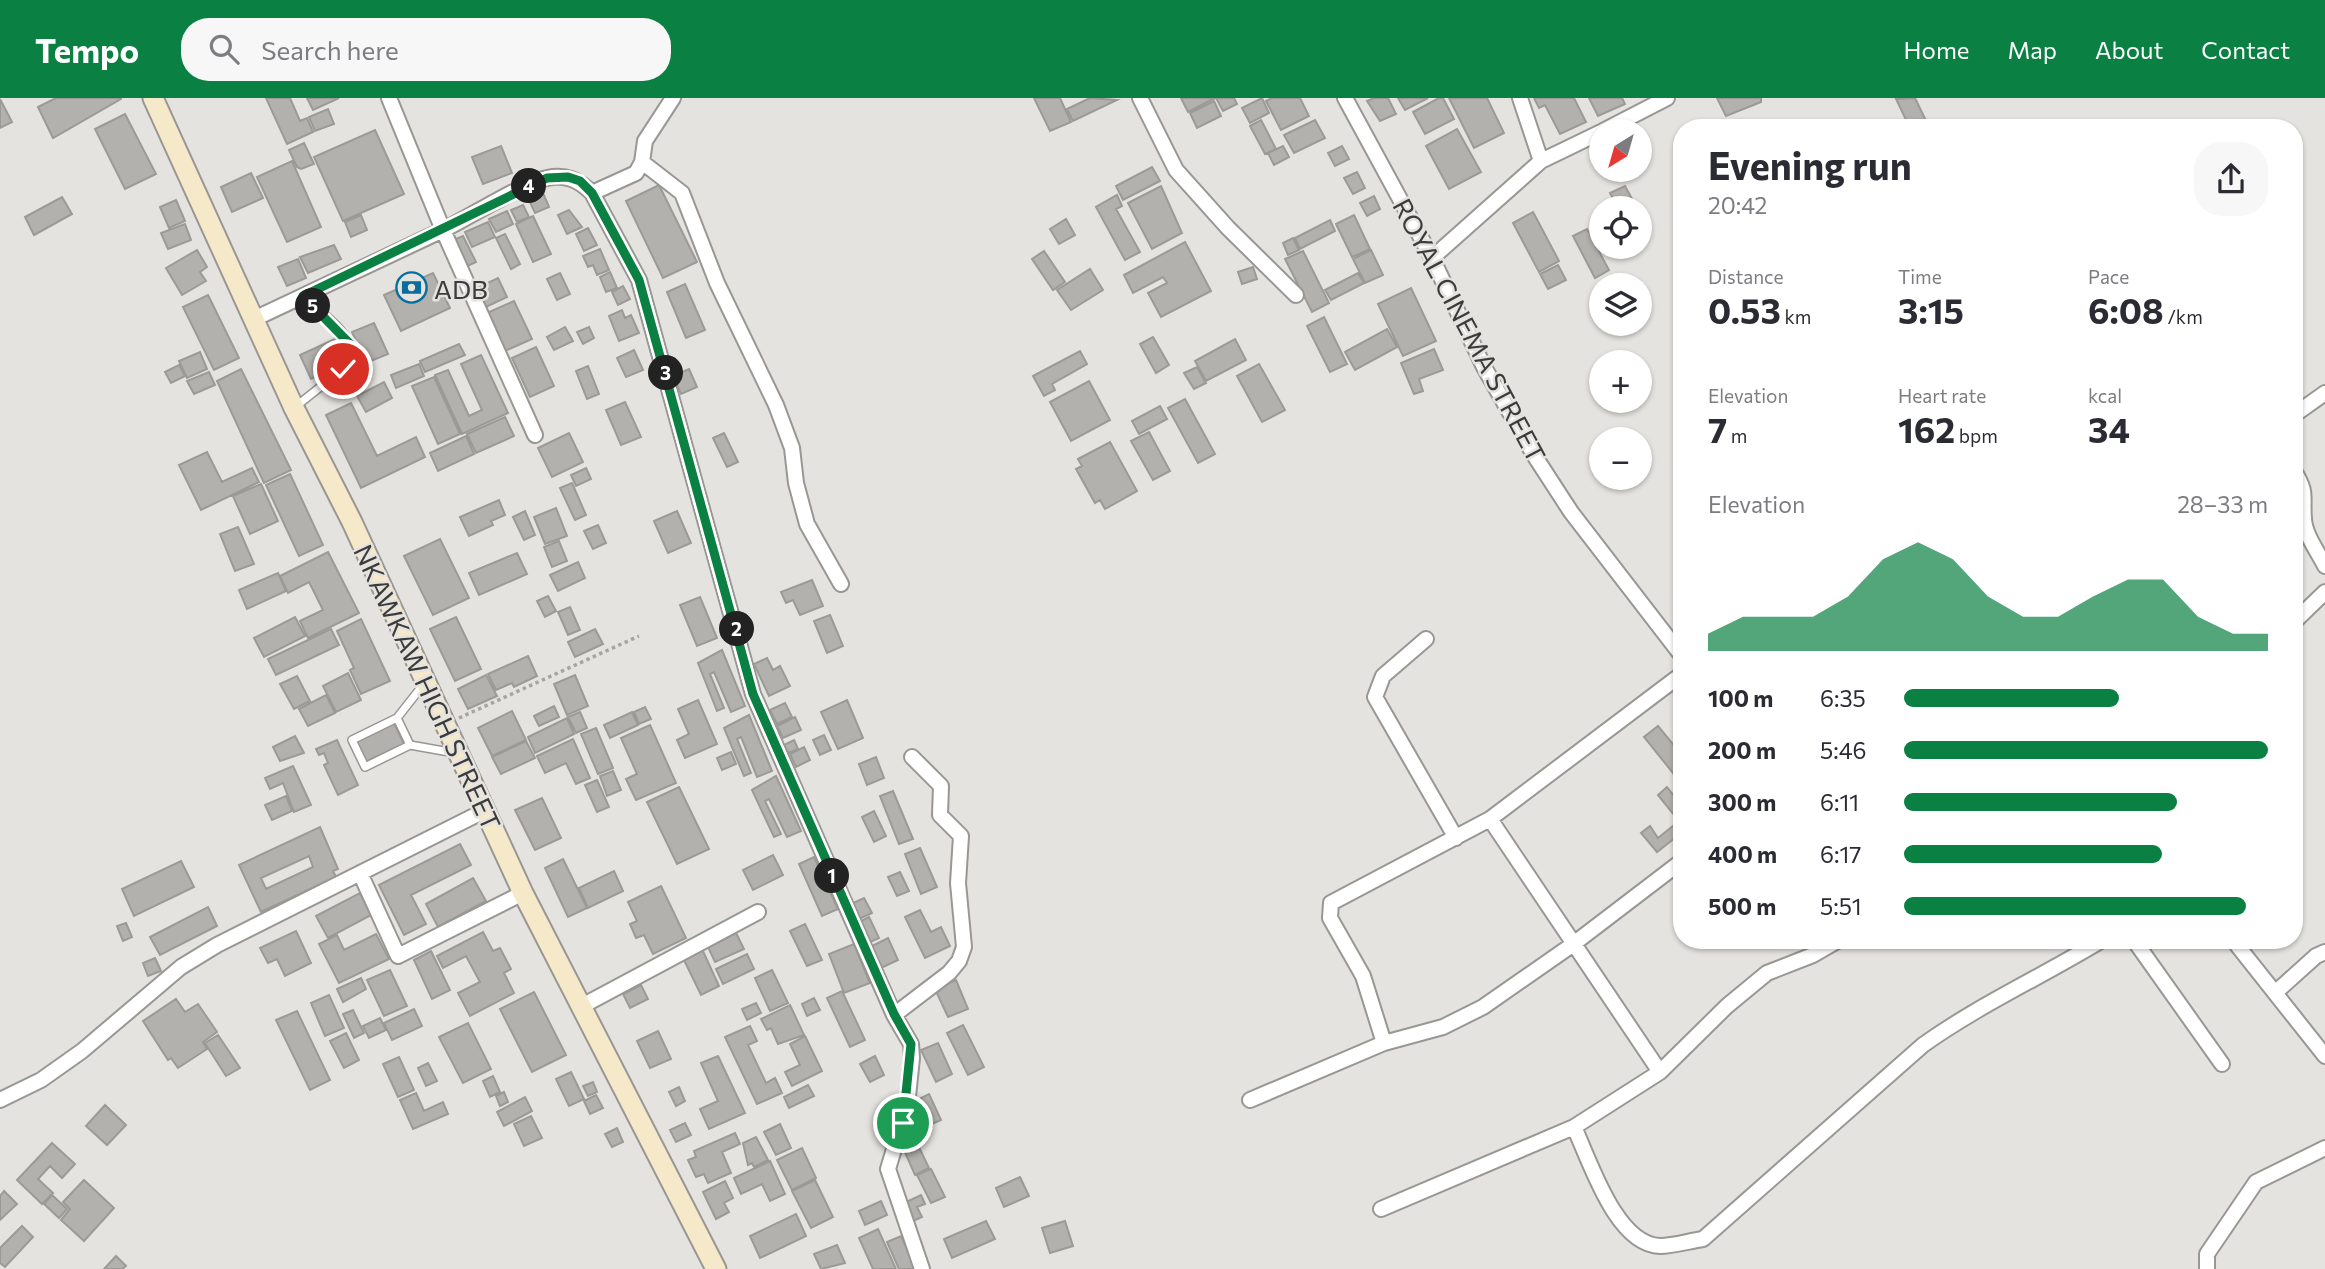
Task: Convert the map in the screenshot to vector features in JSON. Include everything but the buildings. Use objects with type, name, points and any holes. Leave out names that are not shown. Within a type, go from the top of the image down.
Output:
[{"type":"main road","name":"NKAWKAW HIGH STREET","points":[[153,98],[294,408],[426,681],[523,893],[716,1269]]},
{"type":"street","points":[[390,98],[443,230],[535,435]]},
{"type":"street","points":[[592,193],[636,173],[642,162],[645,141],[673,98]]},
{"type":"street","points":[[1140,98],[1176,170],[1228,228],[1296,295]]},
{"type":"street","name":"ROYAL CINEMA STREET","points":[[1345,98],[1432,258],[1484,367],[1534,455],[1571,512],[1673,644]]},
{"type":"street","points":[[1520,98],[1541,161]]},
{"type":"street","points":[[1627,119],[1667,98]]},
{"type":"street","points":[[1432,258],[1541,161],[1589,138]]},
{"type":"street","points":[[642,162],[682,193],[722,294],[776,405],[792,447],[796,483],[807,524],[841,584]]},
{"type":"street","points":[[254,319],[547,178],[568,177],[580,181],[592,193],[639,280],[753,694],[894,1014],[911,1044],[907,1106],[888,1169],[922,1269]]},
{"type":"street","points":[[2303,409],[2325,393]]},
{"type":"street","points":[[2303,486],[2307,530],[2325,566]]},
{"type":"street","points":[[2303,614],[2325,593]]},
{"type":"street","points":[[1426,639],[1383,676],[1375,697],[1456,838]]},
{"type":"street","points":[[1384,1043],[1363,976],[1330,918],[1331,903],[1490,819],[1673,681]]},
{"type":"street","points":[[894,1014],[949,973],[964,947],[958,883],[961,836],[940,816],[941,786],[912,757]]},
{"type":"street","points":[[0,1100],[41,1080],[82,1051],[181,967],[254,924],[486,810]]},
{"type":"street","points":[[1490,819],[1572,945],[1660,1072]]},
{"type":"street","points":[[1250,1100],[1384,1043],[1443,1027],[1483,1007],[1572,945],[1673,868]]},
{"type":"street","points":[[359,873],[398,956],[523,893]]},
{"type":"street","points":[[582,1006],[758,912]]},
{"type":"street","points":[[1381,1209],[1574,1127],[1660,1072],[1757,981],[1821,949]]},
{"type":"street","points":[[1574,1127],[1612,1210],[1640,1240],[1659,1246],[1703,1238],[1923,1045],[1961,1018],[2036,980],[2087,949]]},
{"type":"street","points":[[2140,949],[2222,1064]]},
{"type":"street","points":[[2240,949],[2325,1056]]},
{"type":"street","points":[[2276,992],[2316,956],[2325,953]]},
{"type":"street","points":[[2207,1269],[2207,1254],[2245,1193],[2256,1182],[2325,1148]]},
{"type":"lane","points":[[294,408],[343,369],[353,356],[353,347],[343,334],[303,296]]},
{"type":"lane","points":[[426,681],[397,718],[352,740],[365,767],[410,745],[459,754]]},
{"type":"lane","points":[[397,718],[410,745]]},
{"type":"path","points":[[446,724],[639,636]]},
{"type":"place","name":"ADB","points":[[411,288]]},
{"type":"route","points":[[343,369],[351,362],[353,347],[303,296],[547,178],[568,177],[580,181],[592,193],[639,280],[712,534],[753,694],[894,1014],[911,1044],[912,1058],[903,1123]]}]
